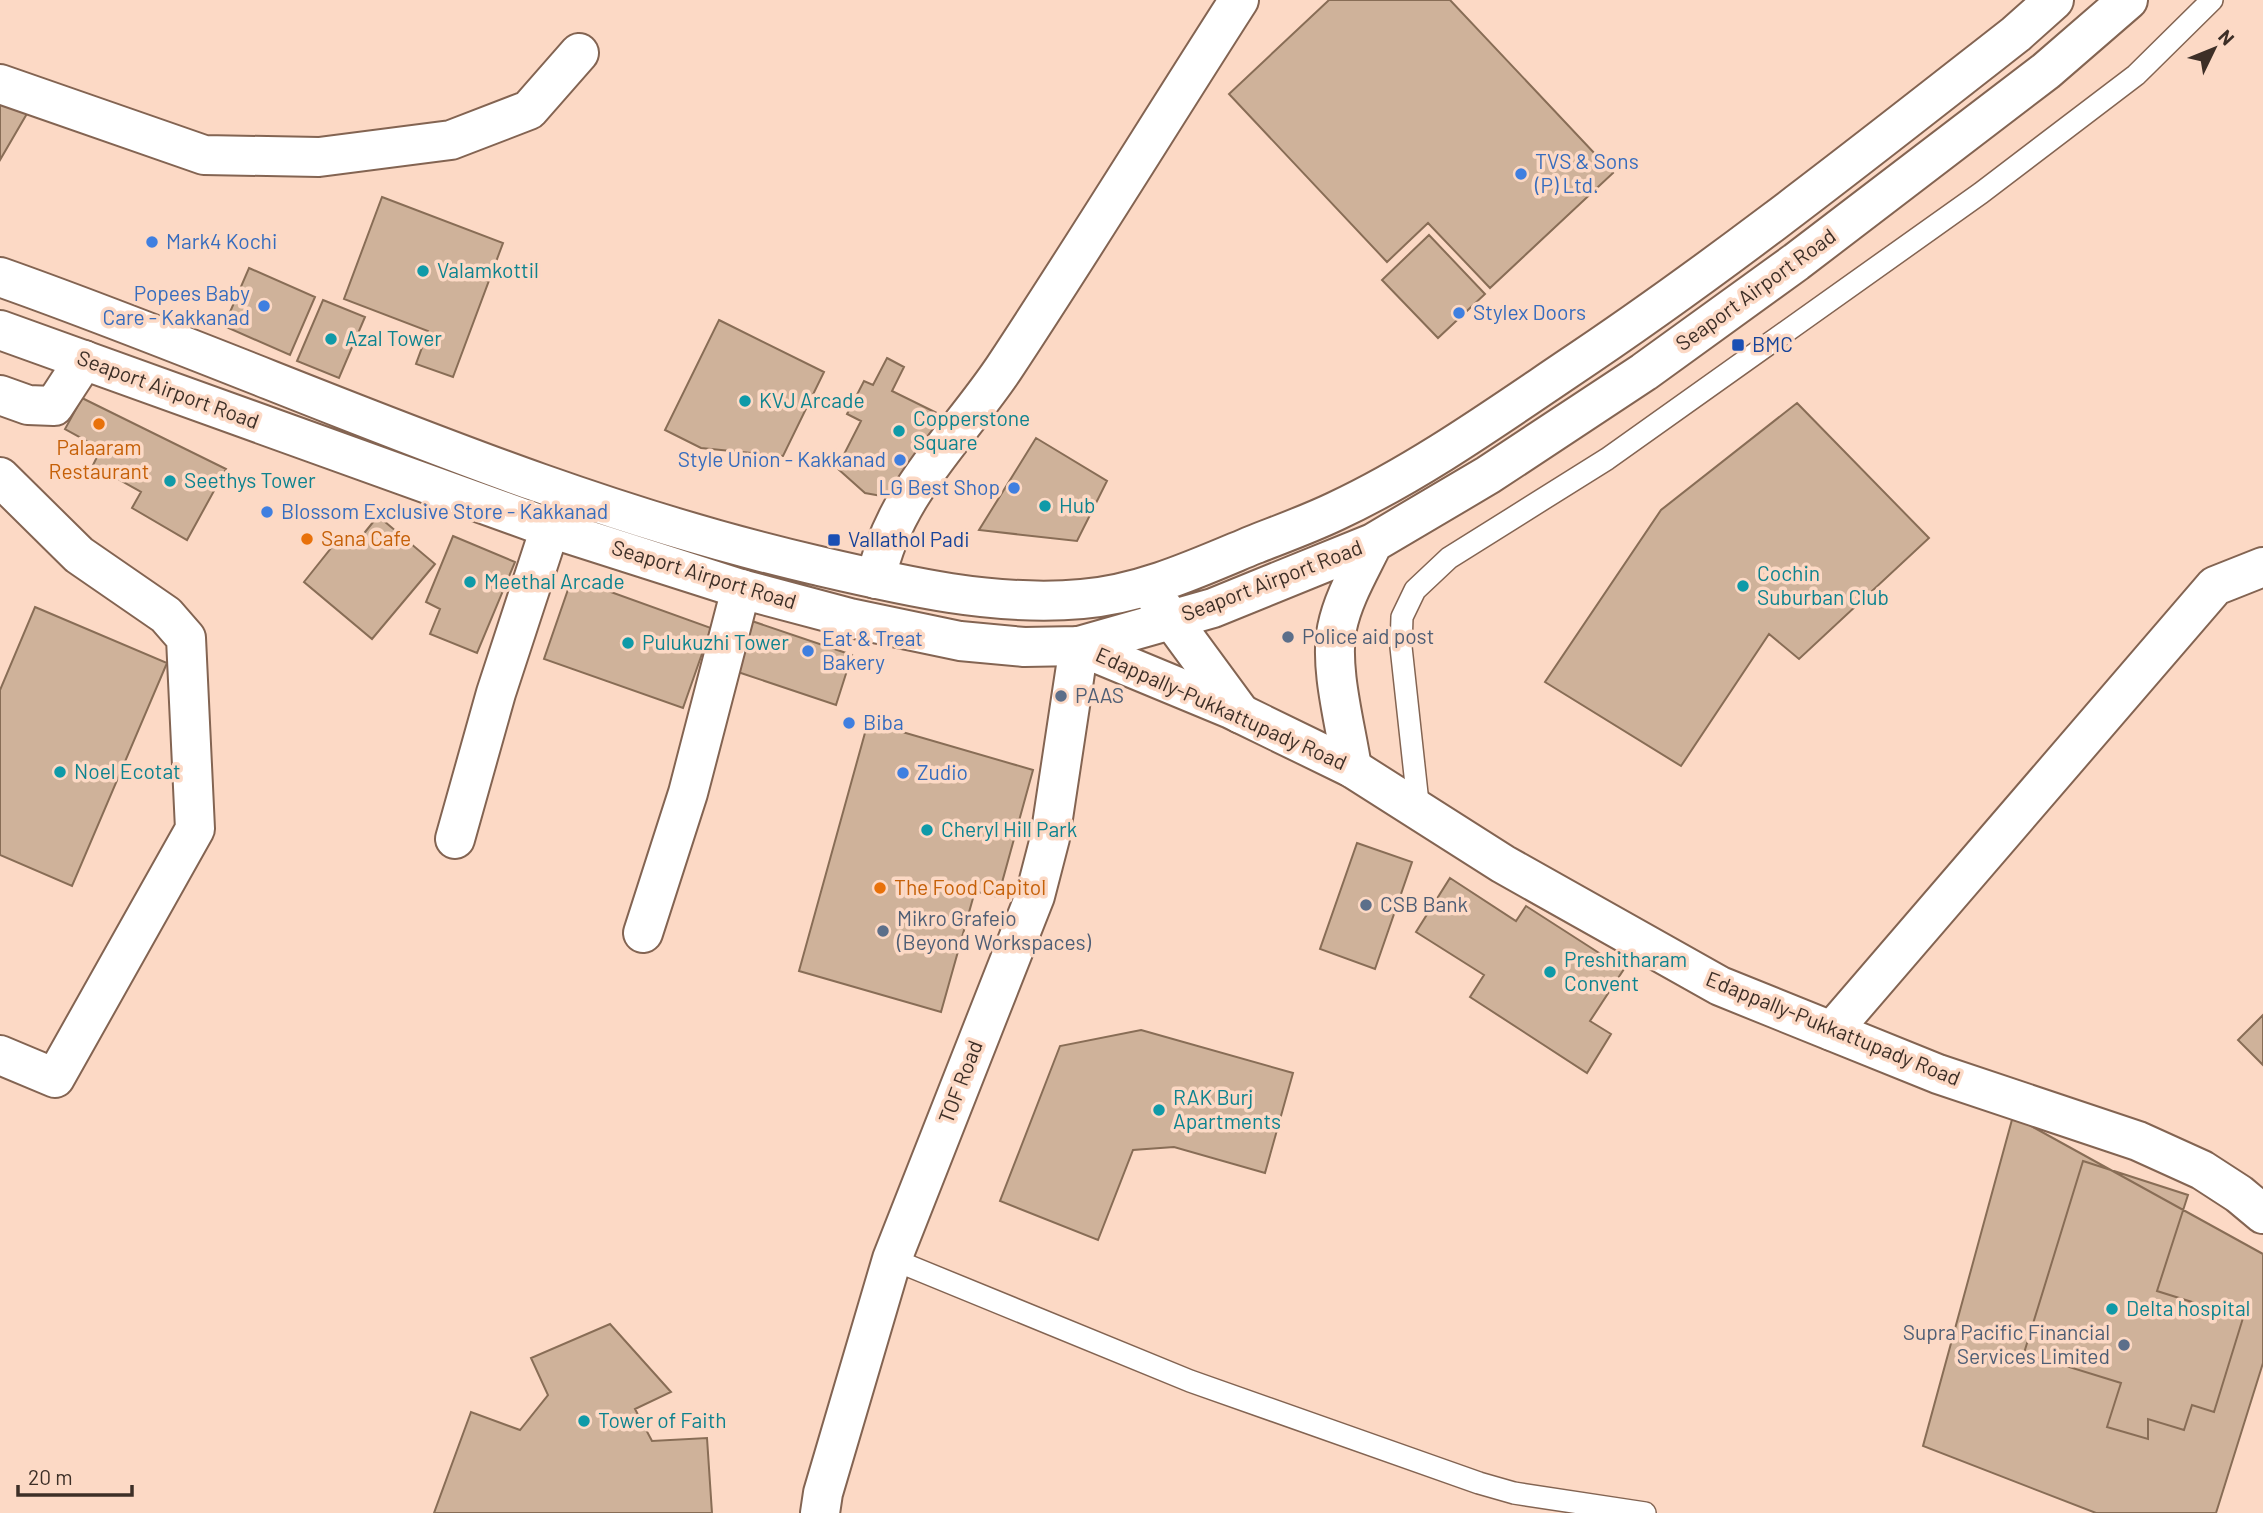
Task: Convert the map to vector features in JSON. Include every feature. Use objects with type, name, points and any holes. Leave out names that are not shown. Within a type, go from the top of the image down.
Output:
[{"type":"main road","points":[[876,579],[882,547],[916,485],[1002,370],[1239,0]]},
{"type":"main road","name":"Seaport Airport Road","points":[[2,282],[525,480],[758,552],[876,579],[962,594],[1066,600],[1112,596],[1145,587],[1338,510],[1461,440],[1633,326],[1773,224],[2016,34],[2053,0]]},
{"type":"main road","name":"Seaport Airport Road","points":[[0,330],[550,528],[741,589],[850,618],[960,641],[1024,647],[1079,646],[1213,608],[1373,543],[1488,475],[1644,372],[1796,262],[2035,79],[2128,0]]},
{"type":"main road","points":[[0,84],[204,155],[319,157],[451,140],[529,110],[579,53]]},
{"type":"main road","points":[[0,395],[28,405],[54,406],[85,360]]},
{"type":"main road","points":[[0,477],[79,555],[166,615],[186,638],[194,829],[55,1078],[0,1055]]},
{"type":"main road","points":[[455,839],[496,693],[550,528]]},
{"type":"main road","points":[[1352,768],[1335,658],[1337,628],[1373,543]]},
{"type":"main road","points":[[1832,1031],[2215,586],[2263,567]]},
{"type":"main road","points":[[1145,587],[1173,618],[1241,714]]},
{"type":"main road","points":[[643,933],[688,793],[741,589]]},
{"type":"main road","points":[[1066,600],[1079,646]]},
{"type":"main road","name":"Edappally-Pukkattupady Road","points":[[1079,646],[1241,714],[1352,768],[1503,864],[1720,986],[1938,1074],[2138,1141],[2202,1170],[2239,1194],[2263,1214]]},
{"type":"main road","name":"TOF Road","points":[[820,1513],[823,1493],[892,1259],[1035,896],[1050,838],[1079,646]]},
{"type":"lane","points":[[1419,812],[1401,647],[1402,617],[1415,590],[1449,558],[1607,459],[1981,193],[2136,75],[2212,0]]},
{"type":"lane","points":[[892,1259],[1189,1381],[1479,1483],[1514,1493],[1645,1513]]},
{"type":"building","points":[[1329,0],[1450,0],[1613,173],[1490,288],[1428,223],[1387,262],[1229,94]]},
{"type":"building","points":[[0,94],[32,105],[0,160]]},
{"type":"building","name":"Valamkottil","points":[[382,197],[503,243],[453,377],[416,364],[428,331],[344,299]]},
{"type":"building","points":[[1429,235],[1485,294],[1438,338],[1382,280]]},
{"type":"building","points":[[249,268],[315,297],[290,355],[224,326]]},
{"type":"building","name":"Azal Tower","points":[[323,300],[365,317],[339,378],[297,361]]},
{"type":"building","name":"KVJ Arcade","points":[[719,320],[824,372],[783,456],[701,448],[665,430]]},
{"type":"building","name":"Copperstone Square","points":[[887,358],[904,367],[892,391],[949,419],[898,499],[865,493],[837,468],[861,421],[847,414],[864,381],[873,385]]},
{"type":"building","name":"Seethys Tower","points":[[82,398],[226,469],[187,540],[132,508],[141,492],[93,465],[101,449],[65,429]]},
{"type":"building","name":"Cochin Suburban Club","points":[[1797,403],[1929,538],[1799,659],[1769,634],[1681,766],[1545,682],[1661,510]]},
{"type":"building","name":"Hub","points":[[1036,438],[1107,481],[1077,541],[979,530]]},
{"type":"building","points":[[378,516],[435,564],[372,639],[304,582],[340,537],[353,547]]},
{"type":"building","name":"Meethal Arcade","points":[[453,536],[515,562],[477,653],[430,634],[440,609],[426,602]]},
{"type":"building","name":"Pulukuzhi Tower","points":[[572,578],[711,628],[683,708],[544,659]]},
{"type":"building","name":"Noel Ecotat","points":[[35,607],[167,663],[72,886],[0,855],[0,690]]},
{"type":"building","points":[[746,619],[852,655],[836,705],[729,669]]},
{"type":"building","name":"Cheryl Hill Park","points":[[868,722],[1033,770],[998,897],[975,891],[941,1012],[799,971]]},
{"type":"building","name":"CSB Bank","points":[[1357,843],[1412,862],[1375,969],[1320,949]]},
{"type":"building","name":"Preshitharam Convent","points":[[1450,878],[1516,921],[1526,906],[1624,969],[1590,1021],[1611,1034],[1587,1073],[1470,997],[1484,975],[1416,932]]},
{"type":"building","points":[[2263,1015],[2263,1065],[2238,1040]]},
{"type":"building","name":"RAK Burj Apartments","points":[[1141,1030],[1293,1073],[1265,1173],[1174,1147],[1133,1150],[1098,1240],[1000,1201],[1060,1046]]},
{"type":"building","name":"Delta hospital","points":[[2013,1116],[2263,1254],[2263,1363],[2216,1513],[2096,1513],[1923,1446]]},
{"type":"building","points":[[2083,1161],[2188,1195],[2157,1291],[2243,1318],[2214,1412],[2192,1405],[2184,1430],[2148,1419],[2148,1439],[2107,1427],[2121,1383],[2024,1353]]},
{"type":"building","name":"Tower of Faith","points":[[610,1324],[671,1392],[635,1409],[652,1441],[707,1438],[712,1513],[434,1513],[471,1412],[520,1430],[548,1395],[531,1358]]},
{"type":"place","name":"TVS & Sons (P) Ltd.","points":[[1521,174]]},
{"type":"place","name":"Mark4 Kochi","points":[[152,242]]},
{"type":"place","name":"Valamkottil","points":[[423,271]]},
{"type":"place","name":"Popees Baby Care - Kakkanad","points":[[264,306]]},
{"type":"place","name":"Stylex Doors","points":[[1459,313]]},
{"type":"place","name":"Azal Tower","points":[[331,339]]},
{"type":"place","name":"BMC","points":[[1738,345]]},
{"type":"place","name":"KVJ Arcade","points":[[745,401]]},
{"type":"place","name":"Palaaram Restaurant","points":[[99,424]]},
{"type":"place","name":"Copperstone Square","points":[[899,431]]},
{"type":"place","name":"Style Union - Kakkanad","points":[[900,460]]},
{"type":"place","name":"Seethys Tower","points":[[170,481]]},
{"type":"place","name":"LG Best Shop","points":[[1014,488]]},
{"type":"place","name":"Hub","points":[[1045,506]]},
{"type":"place","name":"Blossom Exclusive Store - Kakkanad","points":[[267,512]]},
{"type":"place","name":"Sana Cafe","points":[[307,539]]},
{"type":"place","name":"Vallathol Padi","points":[[834,540]]},
{"type":"place","name":"Meethal Arcade","points":[[470,582]]},
{"type":"place","name":"Cochin Suburban Club","points":[[1743,586]]},
{"type":"place","name":"Police aid post","points":[[1288,637]]},
{"type":"place","name":"Pulukuzhi Tower","points":[[628,643]]},
{"type":"place","name":"Eat & Treat Bakery","points":[[808,651]]},
{"type":"place","name":"PAAS","points":[[1061,696]]},
{"type":"place","name":"Biba","points":[[849,723]]},
{"type":"place","name":"Noel Ecotat","points":[[60,772]]},
{"type":"place","name":"Zudio","points":[[903,773]]},
{"type":"place","name":"Cheryl Hill Park","points":[[927,830]]},
{"type":"place","name":"The Food Capitol","points":[[880,888]]},
{"type":"place","name":"CSB Bank","points":[[1366,905]]},
{"type":"place","name":"Mikro Grafeio (Beyond Workspaces)","points":[[883,931]]},
{"type":"place","name":"Preshitharam Convent","points":[[1550,972]]},
{"type":"place","name":"RAK Burj Apartments","points":[[1159,1110]]},
{"type":"place","name":"Delta hospital","points":[[2112,1309]]},
{"type":"place","name":"Supra Pacific Financial Services Limited","points":[[2124,1345]]},
{"type":"place","name":"Tower of Faith","points":[[584,1421]]}]
